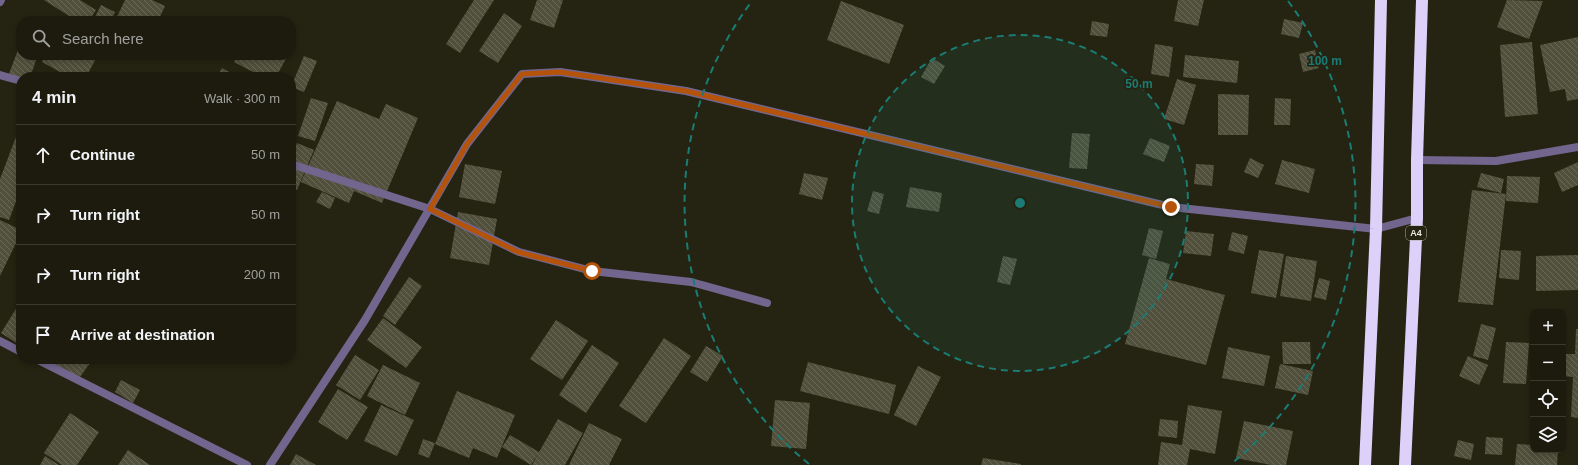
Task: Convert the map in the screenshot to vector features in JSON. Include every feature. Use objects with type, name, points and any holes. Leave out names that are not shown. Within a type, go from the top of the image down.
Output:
[{"type":"highway","points":[[1365,465],[1376,229],[1382,0]]},
{"type":"highway","name":"A4","points":[[1405,465],[1417,218],[1417,160],[1422,0]]},
{"type":"street","points":[[270,465],[365,320],[467,144],[522,74],[560,72],[686,91],[1171,207],[1376,229],[1417,218]]},
{"type":"street","points":[[0,75],[16,80]]},
{"type":"street","points":[[1417,160],[1496,161],[1578,147]]},
{"type":"street","points":[[296,166],[430,209],[518,252],[592,271],[691,282],[767,304]]},
{"type":"street","points":[[0,341],[16,349]]},
{"type":"street","points":[[46,364],[247,465]]},
{"type":"building","points":[[44,0],[80,0],[96,10],[92,16],[69,16]]},
{"type":"building","points":[[125,0],[152,0],[165,6],[160,16],[117,16]]},
{"type":"building","points":[[474,0],[494,0],[460,53],[446,44]]},
{"type":"building","points":[[537,0],[563,0],[554,28],[530,20]]},
{"type":"building","points":[[1178,0],[1204,0],[1198,26],[1174,21]]},
{"type":"building","points":[[1507,0],[1543,1],[1529,39],[1497,27]]},
{"type":"building","points":[[841,1],[904,25],[889,64],[827,40]]},
{"type":"building","points":[[101,5],[115,12],[113,16],[96,16]]},
{"type":"building","points":[[504,13],[522,26],[498,63],[479,51]]},
{"type":"building","points":[[1284,19],[1303,23],[1299,38],[1281,34]]},
{"type":"building","points":[[1092,21],[1109,24],[1107,37],[1090,35]]},
{"type":"building","points":[[1578,37],[1578,99],[1567,101],[1565,89],[1550,92],[1540,45]]},
{"type":"building","points":[[1532,42],[1538,114],[1505,117],[1500,45]]},
{"type":"building","points":[[1155,44],[1173,47],[1169,77],[1151,74]]},
{"type":"building","points":[[1315,50],[1319,68],[1303,72],[1299,54]]},
{"type":"building","points":[[16,55],[16,60],[36,60],[32,72],[16,72],[16,78],[7,79]]},
{"type":"building","points":[[1185,55],[1239,61],[1237,83],[1183,77]]},
{"type":"building","points":[[304,56],[317,61],[304,92],[296,89],[296,75]]},
{"type":"building","points":[[932,58],[945,66],[934,84],[921,77]]},
{"type":"building","points":[[43,60],[95,60],[89,72],[60,72],[42,62]]},
{"type":"building","points":[[235,60],[285,60],[279,72],[253,72],[234,62]]},
{"type":"building","points":[[222,68],[229,72],[220,72]]},
{"type":"building","points":[[1177,79],[1196,85],[1184,125],[1164,119]]},
{"type":"building","points":[[1218,94],[1249,95],[1248,135],[1218,135]]},
{"type":"building","points":[[311,98],[328,103],[315,141],[298,136]]},
{"type":"building","points":[[1275,98],[1291,99],[1290,125],[1274,125]]},
{"type":"building","points":[[337,101],[379,119],[386,104],[418,118],[382,203],[354,191],[349,203],[301,182]]},
{"type":"building","points":[[1072,133],[1090,134],[1087,169],[1069,168]]},
{"type":"building","points":[[16,137],[16,201],[9,220],[0,217],[0,179]]},
{"type":"building","points":[[1150,138],[1170,146],[1164,162],[1143,154]]},
{"type":"building","points":[[297,143],[314,150],[297,190],[296,190]]},
{"type":"building","points":[[1250,158],[1264,165],[1258,178],[1244,172]]},
{"type":"building","points":[[1282,160],[1315,169],[1309,193],[1275,184]]},
{"type":"building","points":[[1578,162],[1578,185],[1562,192],[1554,173]]},
{"type":"building","points":[[465,164],[502,171],[495,204],[459,197]]},
{"type":"building","points":[[1196,164],[1214,165],[1212,186],[1194,184]]},
{"type":"building","points":[[804,173],[828,178],[822,200],[799,194]]},
{"type":"building","points":[[1481,173],[1504,179],[1501,193],[1477,187]]},
{"type":"building","points":[[1507,176],[1540,177],[1538,203],[1506,201]]},
{"type":"building","points":[[910,187],[942,193],[939,212],[906,207]]},
{"type":"building","points":[[1472,190],[1506,194],[1493,305],[1458,302]]},
{"type":"building","points":[[873,191],[884,194],[879,214],[867,211]]},
{"type":"building","points":[[322,192],[335,198],[330,209],[316,202]]},
{"type":"building","points":[[458,212],[497,219],[489,265],[450,258]]},
{"type":"building","points":[[0,220],[16,228],[16,243],[0,276]]},
{"type":"building","points":[[1149,228],[1163,231],[1156,259],[1142,255]]},
{"type":"building","points":[[1186,231],[1214,234],[1211,256],[1183,253]]},
{"type":"building","points":[[1232,232],[1248,236],[1244,254],[1228,250]]},
{"type":"building","points":[[1259,250],[1284,254],[1276,298],[1251,293]]},
{"type":"building","points":[[1501,250],[1521,251],[1519,280],[1499,278]]},
{"type":"building","points":[[1578,255],[1578,290],[1536,291],[1536,256]]},
{"type":"building","points":[[1003,256],[1017,259],[1010,285],[997,282]]},
{"type":"building","points":[[1286,256],[1317,261],[1311,301],[1280,296]]},
{"type":"building","points":[[1149,258],[1170,264],[1166,279],[1225,295],[1206,365],[1125,344]]},
{"type":"building","points":[[409,277],[422,286],[395,325],[383,316]]},
{"type":"building","points":[[1319,278],[1330,281],[1326,300],[1314,297]]},
{"type":"building","points":[[16,309],[16,343],[1,333]]},
{"type":"building","points":[[383,318],[422,347],[406,368],[367,340]]},
{"type":"building","points":[[556,320],[588,341],[562,380],[530,359]]},
{"type":"building","points":[[1481,324],[1496,328],[1488,360],[1473,356]]},
{"type":"building","points":[[1576,329],[1578,329],[1578,418],[1571,417],[1573,377],[1566,376],[1566,354],[1575,354]]},
{"type":"building","points":[[664,338],[691,356],[646,423],[619,406]]},
{"type":"building","points":[[1282,342],[1310,342],[1311,364],[1283,364]]},
{"type":"building","points":[[1506,342],[1529,343],[1526,384],[1503,383]]},
{"type":"building","points":[[592,345],[619,363],[586,413],[559,395]]},
{"type":"building","points":[[706,346],[723,356],[707,382],[690,372]]},
{"type":"building","points":[[1228,347],[1270,356],[1264,386],[1222,378]]},
{"type":"building","points":[[355,355],[379,370],[360,400],[336,385]]},
{"type":"building","points":[[1468,356],[1488,365],[1479,385],[1459,376]]},
{"type":"building","points":[[808,362],[896,385],[889,414],[800,391]]},
{"type":"building","points":[[54,364],[89,364],[77,381]]},
{"type":"building","points":[[1280,364],[1313,371],[1308,395],[1275,388]]},
{"type":"building","points":[[383,365],[420,383],[405,415],[367,396]]},
{"type":"building","points":[[918,366],[941,377],[916,426],[894,415]]},
{"type":"building","points":[[121,380],[140,390],[133,403],[115,392]]},
{"type":"building","points":[[338,389],[368,407],[347,440],[318,422]]},
{"type":"building","points":[[457,391],[515,415],[497,458],[473,448],[469,458],[435,444]]},
{"type":"building","points":[[775,400],[810,403],[806,449],[771,446]]},
{"type":"building","points":[[381,405],[414,420],[397,456],[364,441]]},
{"type":"building","points":[[1188,405],[1222,411],[1215,454],[1190,449],[1187,465],[1158,465],[1161,442],[1182,445]]},
{"type":"building","points":[[70,413],[99,432],[77,465],[62,465],[44,453]]},
{"type":"building","points":[[558,419],[583,433],[565,465],[532,465],[538,454],[531,465],[502,447],[510,435],[539,452]]},
{"type":"building","points":[[1160,419],[1178,421],[1177,438],[1158,436]]},
{"type":"building","points":[[1244,421],[1293,431],[1286,465],[1271,465],[1236,458]]},
{"type":"building","points":[[589,423],[622,439],[609,465],[569,465]]},
{"type":"building","points":[[1486,437],[1503,438],[1502,455],[1485,454]]},
{"type":"building","points":[[423,439],[435,443],[429,458],[418,454]]},
{"type":"building","points":[[1458,440],[1474,444],[1471,460],[1454,456]]},
{"type":"building","points":[[1517,444],[1530,445],[1530,453],[1558,453],[1557,465],[1515,465]]},
{"type":"building","points":[[128,450],[150,465],[118,465]]},
{"type":"building","points":[[296,454],[316,465],[290,465]]},
{"type":"building","points":[[45,456],[59,465],[40,465]]},
{"type":"building","points":[[983,458],[1021,464],[1021,465],[981,465]]},
{"type":"route","points":[[592,271],[518,252],[430,209],[467,144],[522,74],[560,72],[686,91],[1171,207]]}]
